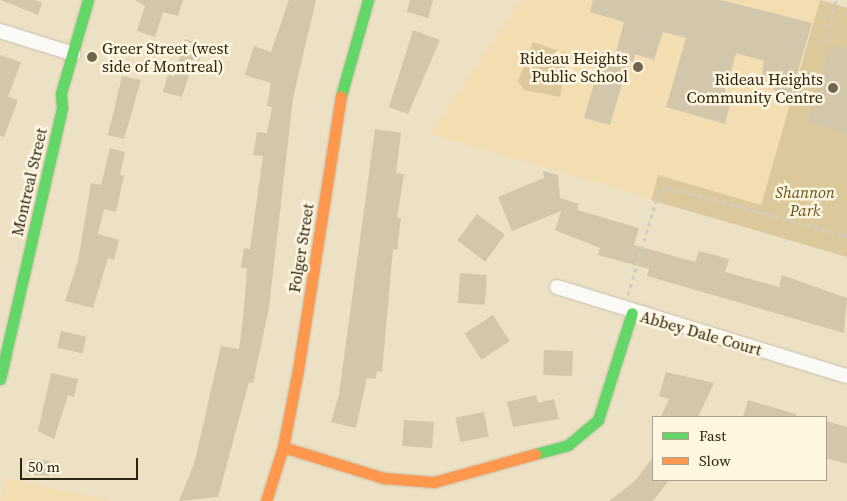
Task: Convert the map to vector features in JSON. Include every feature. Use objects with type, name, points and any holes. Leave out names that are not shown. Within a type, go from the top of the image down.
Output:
[{"type":"street","name":"Montreal Street","points":[[0,379],[62,109],[61,93],[74,54],[88,0]]},
{"type":"street","name":"Folger Street","points":[[266,501],[283,447],[339,104],[368,0]]},
{"type":"street","points":[[0,31],[74,54]]},
{"type":"street","name":"Abbey Dale Court","points":[[557,287],[628,311],[847,376]]},
{"type":"street","points":[[283,447],[384,478],[434,482],[568,445],[598,420],[628,311]]},
{"type":"path","points":[[824,43],[836,0]]},
{"type":"path","points":[[628,311],[657,198],[667,187],[847,236]]},
{"type":"shaded area","name":"Rideau Heights Public School","points":[[520,0],[820,0],[761,205],[659,175],[651,199],[430,134]]},
{"type":"shaded area","points":[[6,478],[113,501],[0,501]]},
{"type":"green space","name":"Shannon Park","points":[[820,0],[847,8],[847,257],[651,200],[658,175],[761,205]]},
{"type":"green space","points":[[533,42],[568,54],[560,97],[524,90],[518,81]]},
{"type":"building","points":[[1,0],[36,0],[42,3],[38,15]]},
{"type":"building","points":[[135,0],[183,0],[178,16],[163,12],[155,37],[137,31],[145,6]]},
{"type":"building","points":[[289,0],[316,0],[293,98],[269,308],[253,383],[249,382],[218,497],[179,501],[195,461],[221,346],[239,349],[247,268],[241,268],[244,248],[250,249],[263,156],[253,155],[257,132],[267,133],[272,107],[267,106],[271,83],[245,75],[254,46],[271,52]]},
{"type":"building","points":[[410,0],[433,0],[428,18],[407,12]]},
{"type":"building","points":[[593,0],[721,0],[812,23],[791,95],[773,90],[777,80],[762,76],[764,61],[736,53],[723,99],[731,101],[725,124],[666,107],[686,38],[663,32],[654,60],[635,54],[633,62],[629,61],[610,125],[584,118],[603,52],[615,56],[624,22],[590,12]]},
{"type":"building","points":[[413,30],[440,40],[408,114],[389,107]]},
{"type":"building","points":[[185,39],[204,45],[199,61],[194,59],[182,97],[163,92],[168,74],[174,76]]},
{"type":"building","name":"Rideau Heights Community Centre","points":[[831,45],[847,50],[847,134],[808,122]]},
{"type":"building","points":[[0,55],[21,62],[8,97],[18,100],[4,137],[0,136]]},
{"type":"building","points":[[122,76],[141,80],[124,139],[108,135]]},
{"type":"building","points":[[375,129],[401,133],[396,173],[404,174],[397,218],[401,218],[397,250],[393,249],[382,372],[377,371],[376,379],[367,378],[356,428],[331,422],[339,394]]},
{"type":"building","points":[[110,148],[125,152],[120,175],[124,176],[116,212],[104,209],[98,234],[119,240],[114,260],[108,258],[93,308],[65,301],[78,261],[91,183],[101,185]]},
{"type":"building","points":[[543,171],[558,175],[560,198],[579,204],[577,210],[639,228],[634,245],[695,262],[699,251],[729,259],[725,272],[779,287],[782,275],[847,298],[844,333],[647,276],[649,269],[598,255],[600,248],[555,230],[561,211],[512,231],[498,197],[544,178]]},
{"type":"building","points":[[477,214],[505,235],[485,261],[457,240]]},
{"type":"building","points":[[460,273],[487,275],[485,305],[458,303]]},
{"type":"building","points":[[493,315],[510,341],[481,360],[464,334]]},
{"type":"building","points":[[61,331],[86,337],[83,353],[57,348]]},
{"type":"building","points":[[544,350],[573,351],[572,376],[543,375]]},
{"type":"building","points":[[666,372],[714,383],[698,416],[661,416],[669,399],[659,396]]},
{"type":"building","points":[[51,373],[78,379],[74,397],[68,395],[54,439],[38,431]]},
{"type":"building","points":[[536,395],[538,403],[554,399],[559,419],[513,427],[507,402]]},
{"type":"building","points":[[748,400],[796,414],[796,416],[743,416]]},
{"type":"building","points":[[484,412],[489,437],[460,442],[456,418]]},
{"type":"building","points":[[404,420],[434,422],[432,448],[402,446]]},
{"type":"building","points":[[827,421],[847,427],[847,464],[827,458]]},
{"type":"building","points":[[652,458],[652,481],[668,481],[653,501],[609,501],[634,482]]},
{"type":"building","points":[[28,459],[50,461],[49,476],[27,474]]},
{"type":"traffic: fast","points":[[0,379],[62,109],[61,93],[88,0]]},
{"type":"traffic: fast","points":[[341,96],[368,0]]},
{"type":"traffic: fast","points":[[535,454],[568,445],[598,420],[632,313]]},
{"type":"traffic: slow","points":[[266,501],[283,447],[298,370],[341,96]]},
{"type":"traffic: slow","points":[[283,447],[384,478],[434,482],[535,454]]},
{"type":"place","name":"Greer Street (west side of Montreal)","points":[[92,57]]},
{"type":"place","name":"Rideau Heights Public School","points":[[638,67]]},
{"type":"place","name":"Rideau Heights Community Centre","points":[[833,88]]}]
